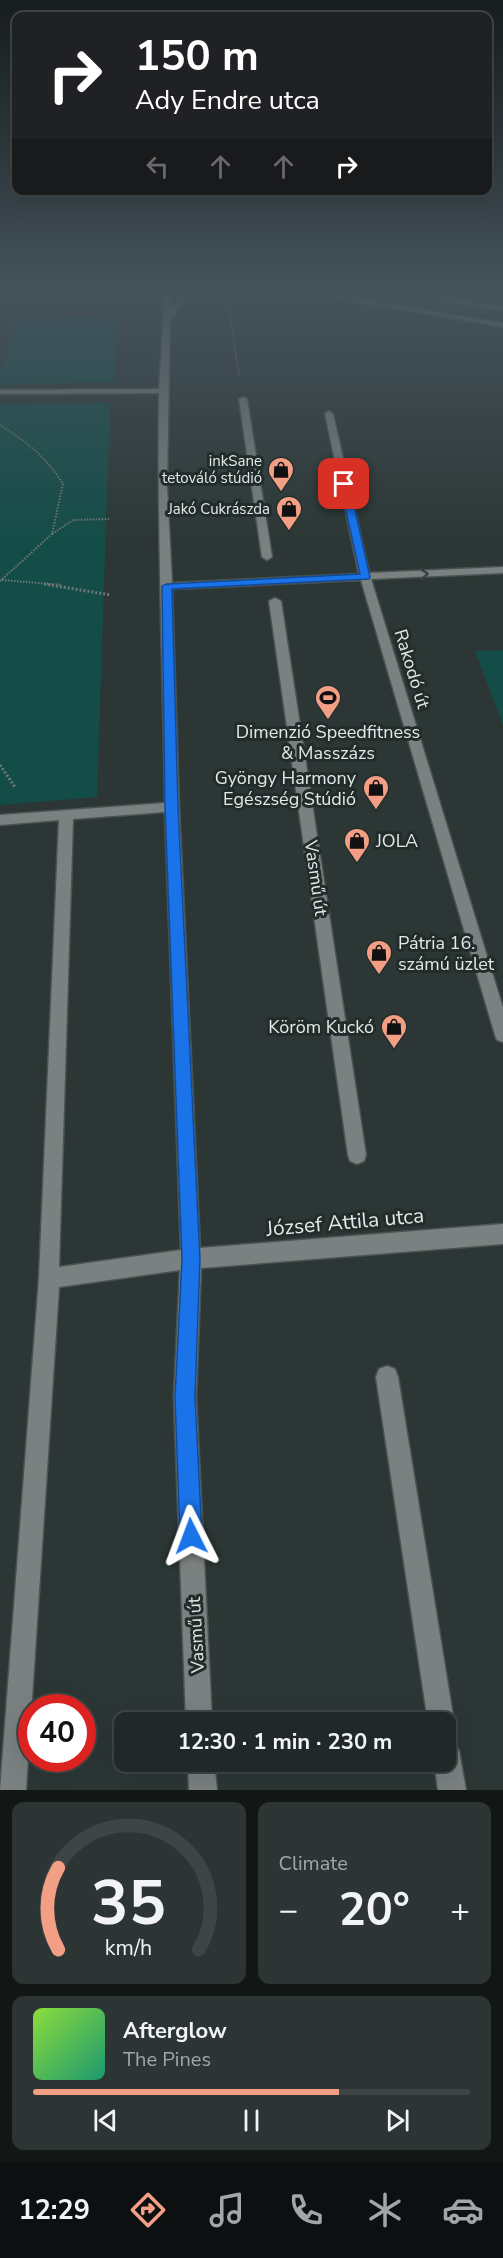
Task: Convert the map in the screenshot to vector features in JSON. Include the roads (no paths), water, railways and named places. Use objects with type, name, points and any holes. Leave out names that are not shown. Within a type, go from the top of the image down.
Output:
[{"type":"street","name":"Vasmű út","points":[[164,374],[162,486],[167,586],[172,807],[191,1259],[185,1397],[200,1712]]},
{"type":"street","points":[[0,392],[163,391]]},
{"type":"street","points":[[243,399],[267,558]]},
{"type":"street","name":"Rakodó út","points":[[329,414],[365,577],[503,1035]]},
{"type":"street","points":[[167,586],[503,570]]},
{"type":"street","name":"Vasmű út","points":[[275,601],[357,1155]]},
{"type":"street","points":[[0,820],[172,807]]},
{"type":"street","points":[[12,1790],[49,1278],[66,815]]},
{"type":"street","name":"József Attila utca","points":[[49,1278],[191,1259],[503,1234]]},
{"type":"street","points":[[387,1377],[439,1712]]},
{"type":"street","points":[[201,1772],[202,1790]]},
{"type":"street","points":[[449,1772],[452,1790]]},
{"type":"place","name":"inkSane tetováló stúdió","points":[[281,493]]},
{"type":"place","name":"Jakó Cukrászda","points":[[289,532]]},
{"type":"place","name":"Dimenzió Speedfitness & Masszázs","points":[[328,721]]},
{"type":"place","name":"Gyöngy Harmony Egészség Stúdió","points":[[376,811]]},
{"type":"place","name":"JOLA","points":[[357,864]]},
{"type":"place","name":"Pátria 16. számú üzlet","points":[[379,976]]},
{"type":"place","name":"Köröm Kuckó","points":[[394,1050]]}]
